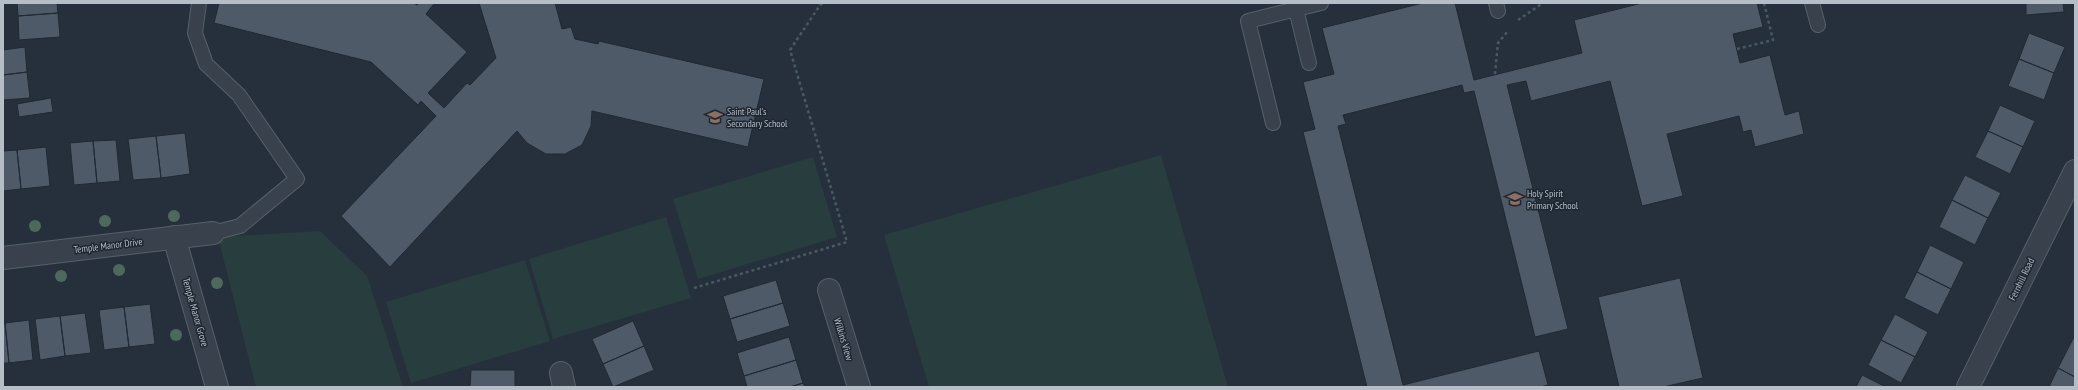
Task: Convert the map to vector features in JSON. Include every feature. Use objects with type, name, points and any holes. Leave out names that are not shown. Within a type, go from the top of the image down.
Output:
[{"type":"street","name":"Fernhill Road","points":[[1968,387],[2075,171]]},
{"type":"street","name":"Temple Manor Drive","points":[[3,258],[213,233]]},
{"type":"street","name":"Temple Manor Grove","points":[[174,237],[217,387]]},
{"type":"street","name":"Wilkins View","points":[[829,290],[859,387]]},
{"type":"lane","points":[[199,3],[195,33],[206,64],[239,95],[297,179],[240,226],[213,233]]},
{"type":"lane","points":[[1273,123],[1248,21],[1321,3]]},
{"type":"lane","points":[[1812,3],[1818,25]]},
{"type":"lane","points":[[1296,9],[1309,63]]},
{"type":"path","points":[[694,288],[847,242],[790,50],[820,5],[824,3]]},
{"type":"path","points":[[1517,20],[1543,3]]},
{"type":"path","points":[[1737,49],[1773,40],[1764,3]]},
{"type":"path","points":[[1496,74],[1498,43],[1512,26]]},
{"type":"green space","points":[[1161,155],[1228,387],[929,387],[884,235]]},
{"type":"green space","points":[[813,157],[837,237],[698,279],[673,199]]},
{"type":"green space","points":[[666,217],[691,298],[553,339],[529,259]]},
{"type":"green space","points":[[320,231],[367,276],[403,387],[256,387],[218,237]]},
{"type":"green space","points":[[525,260],[550,341],[411,383],[386,302]]},
{"type":"building","points":[[17,3],[57,3],[58,13],[18,16]]},
{"type":"building","points":[[219,3],[414,3],[417,5],[419,3],[441,3],[433,5],[426,14],[467,52],[428,93],[444,108],[467,83],[470,85],[496,58],[479,3],[555,3],[562,29],[571,27],[575,39],[598,44],[599,41],[764,79],[748,147],[592,111],[591,126],[582,145],[565,154],[546,154],[527,143],[517,131],[390,267],[341,216],[436,116],[421,101],[418,105],[371,62],[214,23]]},
{"type":"building","points":[[1423,3],[1455,3],[1474,80],[1582,53],[1574,20],[1642,3],[1757,3],[1763,27],[1733,34],[1740,63],[1770,55],[1785,115],[1799,111],[1804,134],[1755,147],[1751,130],[1743,132],[1739,116],[1667,134],[1683,196],[1642,206],[1610,81],[1531,101],[1526,81],[1507,85],[1568,329],[1535,337],[1474,91],[1464,93],[1462,85],[1343,115],[1346,124],[1338,126],[1403,385],[1539,351],[1548,385],[1540,387],[1367,387],[1303,132],[1315,129],[1303,82],[1334,74],[1322,28]]},
{"type":"building","points":[[2026,3],[2063,3],[2064,12],[2026,15]]},
{"type":"building","points":[[58,13],[60,37],[19,40],[18,16]]},
{"type":"building","points":[[2029,33],[2065,47],[2054,73],[2019,59]]},
{"type":"building","points":[[25,47],[27,72],[3,75],[3,50]]},
{"type":"building","points":[[2019,59],[2054,73],[2044,100],[2008,86]]},
{"type":"building","points":[[27,72],[30,98],[3,100],[3,75]]},
{"type":"building","points":[[51,98],[53,112],[19,117],[17,104]]},
{"type":"building","points":[[2000,105],[2035,121],[2023,147],[1988,131]]},
{"type":"building","points":[[1988,131],[2023,147],[2010,174],[1975,157]]},
{"type":"building","points":[[185,133],[190,174],[161,178],[156,136]]},
{"type":"building","points":[[156,136],[161,178],[133,180],[128,139]]},
{"type":"building","points":[[116,140],[120,181],[97,183],[93,141]]},
{"type":"building","points":[[93,141],[97,183],[74,185],[70,143]]},
{"type":"building","points":[[46,147],[50,186],[21,189],[17,150]]},
{"type":"building","points":[[17,150],[21,189],[3,191],[3,151]]},
{"type":"building","points":[[1965,175],[2001,193],[1988,218],[1952,200]]},
{"type":"building","points":[[1952,200],[1988,218],[1975,245],[1939,227]]},
{"type":"building","points":[[1930,245],[1964,262],[1951,289],[1917,272]]},
{"type":"building","points":[[1917,272],[1951,289],[1938,315],[1904,298]]},
{"type":"building","points":[[1680,278],[1703,378],[1663,387],[1619,387],[1598,297]]},
{"type":"building","points":[[776,280],[783,303],[730,319],[723,296]]},
{"type":"building","points":[[783,303],[790,326],[737,342],[730,319]]},
{"type":"building","points":[[150,304],[155,344],[129,347],[124,307]]},
{"type":"building","points":[[124,307],[129,347],[104,350],[99,310]]},
{"type":"building","points":[[85,313],[91,353],[65,356],[60,316]]},
{"type":"building","points":[[1895,314],[1928,332],[1915,357],[1881,340]]},
{"type":"building","points":[[60,316],[65,356],[40,360],[35,319]]},
{"type":"building","points":[[29,320],[33,360],[9,363],[5,323]]},
{"type":"building","points":[[633,321],[644,346],[603,364],[592,339]]},
{"type":"building","points":[[3,323],[5,323],[9,363],[3,363]]},
{"type":"building","points":[[789,337],[796,360],[744,376],[737,353]]},
{"type":"building","points":[[2075,337],[2075,377],[2058,368]]},
{"type":"building","points":[[1881,340],[1915,357],[1901,383],[1868,365]]},
{"type":"building","points":[[644,346],[654,370],[613,387],[603,364]]},
{"type":"building","points":[[796,360],[803,383],[790,387],[747,387],[744,376]]},
{"type":"building","points":[[2058,368],[2075,377],[2075,387],[2049,387]]},
{"type":"building","points":[[471,370],[515,370],[515,387],[470,387]]},
{"type":"building","points":[[1862,375],[1886,387],[1856,387]]},
{"type":"building","points":[[803,383],[805,387],[790,387]]},
{"type":"place","name":"Saint Paul's Secondary School","points":[[715,117]]},
{"type":"place","name":"Holy Spirit Primary School","points":[[1515,199]]}]
